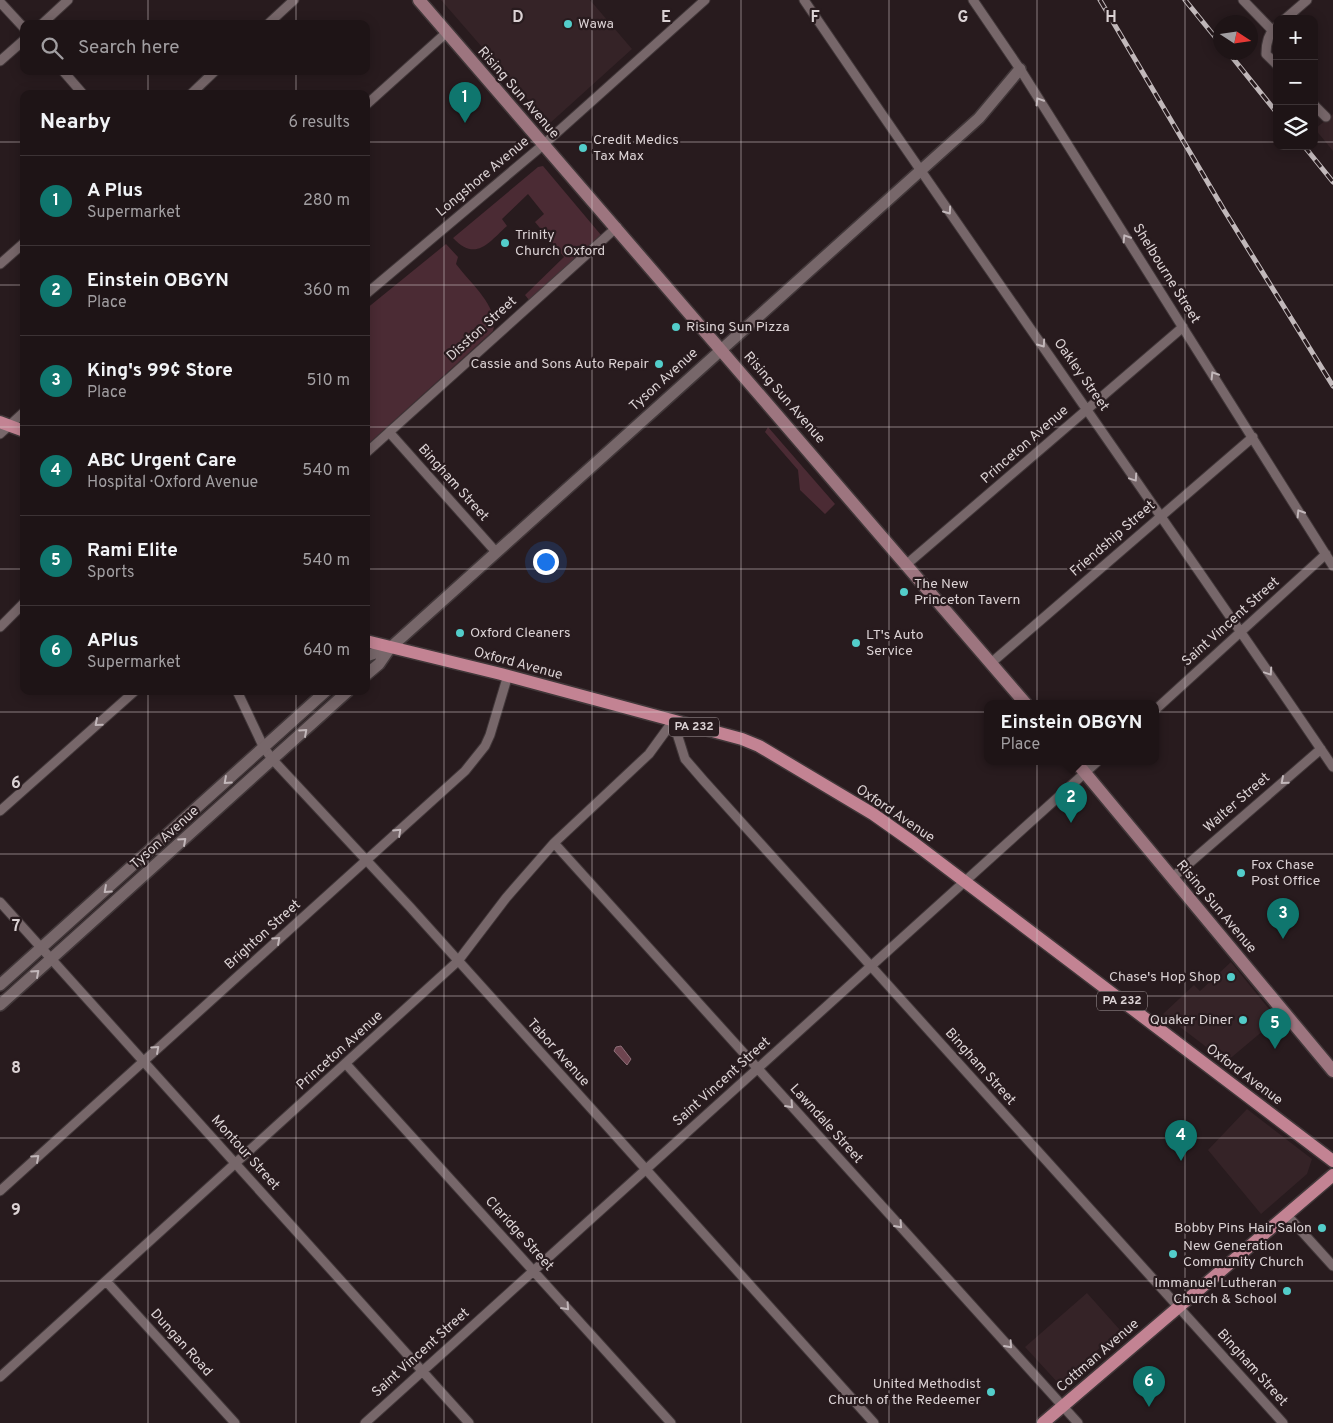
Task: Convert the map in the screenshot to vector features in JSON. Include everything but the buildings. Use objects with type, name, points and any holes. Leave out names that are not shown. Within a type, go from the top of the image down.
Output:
[{"type":"main road","name":"Rising Sun Avenue","points":[[419,0],[543,145],[617,227],[1023,700]]},
{"type":"main road","points":[[5,423],[20,429]]},
{"type":"main road","name":"Oxford Avenue","points":[[370,642],[508,675],[742,739],[771,752],[873,814],[1333,1160]]},
{"type":"main road","name":"Rising Sun Avenue","points":[[1078,765],[1333,1071]]},
{"type":"main road","name":"Cottman Avenue","points":[[1043,1423],[1333,1175]]},
{"type":"street","points":[[46,20],[68,0]]},
{"type":"street","points":[[272,20],[294,0]]},
{"type":"street","name":"Longshore Avenue","points":[[370,291],[543,145],[705,0]]},
{"type":"street","name":"Oakley Street","points":[[804,0],[920,171],[1242,632],[1333,767]]},
{"type":"street","name":"Shelbourne Street","points":[[973,0],[1020,70],[1333,566]]},
{"type":"street","points":[[1243,0],[1273,27]]},
{"type":"street","points":[[1290,15],[1307,0]]},
{"type":"street","points":[[0,2],[20,24]]},
{"type":"street","points":[[1273,30],[1268,38],[1266,54],[1273,61]]},
{"type":"street","points":[[370,101],[446,33]]},
{"type":"street","points":[[0,61],[20,44]]},
{"type":"street","name":"Tyson Avenue","points":[[370,672],[379,664],[390,648],[979,118],[1020,70]]},
{"type":"street","points":[[66,75],[79,90]]},
{"type":"street","points":[[194,90],[211,75]]},
{"type":"street","points":[[1318,109],[1326,117]]},
{"type":"street","name":"Disston Street","points":[[370,449],[617,227]]},
{"type":"street","points":[[0,264],[20,246]]},
{"type":"street","name":"Princeton Avenue","points":[[907,564],[1183,327]]},
{"type":"street","points":[[0,434],[5,423],[20,414]]},
{"type":"street","name":"Bingham Street","points":[[389,432],[496,552]]},
{"type":"street","name":"Friendship Street","points":[[991,663],[1253,437]]},
{"type":"street","name":"Saint Vincent Street","points":[[1159,706],[1326,554]]},
{"type":"street","points":[[0,627],[20,607]]},
{"type":"street","name":"Tyson Avenue","points":[[370,655],[390,648]]},
{"type":"street","name":"Brighton Street","points":[[0,1191],[465,771],[485,746],[508,675]]},
{"type":"street","points":[[0,811],[130,695]]},
{"type":"street","name":"Tabor Avenue","points":[[239,695],[264,748],[273,760],[458,961],[874,1423]]},
{"type":"street","name":"Tyson Avenue","points":[[0,985],[322,695]]},
{"type":"street","name":"Tyson Avenue","points":[[0,1005],[163,860],[344,695]]},
{"type":"street","name":"Princeton Avenue","points":[[0,1377],[458,961],[506,898],[554,844],[649,754],[673,721]]},
{"type":"street","name":"Bingham Street","points":[[673,721],[685,759],[1283,1423]]},
{"type":"street","name":"Walter Street","points":[[1172,878],[1321,749]]},
{"type":"street","name":"Saint Vincent Street","points":[[365,1423],[1094,765]]},
{"type":"street","name":"Lawndale Street","points":[[554,844],[1078,1423]]},
{"type":"street","points":[[153,848],[163,860]]},
{"type":"street","name":"Montour Street","points":[[0,902],[469,1423]]},
{"type":"street","name":"Claridge Street","points":[[346,1064],[672,1423]]},
{"type":"street","points":[[1286,1214],[1333,1266]]},
{"type":"street","name":"Dungan Road","points":[[106,1281],[235,1423]]},
{"type":"shaded area","points":[[441,0],[590,0],[632,49],[549,124]]},
{"type":"shaded area","points":[[1333,114],[1333,151],[1318,133],[1318,126]]},
{"type":"shaded area","points":[[543,166],[601,235],[529,300],[525,295],[564,257],[535,222],[544,214],[528,194],[502,219],[507,226],[488,244],[475,249],[468,249],[453,238],[538,167]]},
{"type":"shaded area","points":[[446,244],[458,257],[456,264],[488,304],[494,322],[493,331],[370,442],[370,306]]},
{"type":"shaded area","points":[[768,427],[835,504],[825,514],[800,490],[798,470],[765,432]]},
{"type":"shaded area","points":[[1231,962],[1277,1019],[1226,1062],[1163,1014],[1194,985],[1200,991]]},
{"type":"shaded area","points":[[621,1046],[631,1059],[627,1065],[614,1051],[616,1047]]},
{"type":"shaded area","points":[[1247,1109],[1312,1159],[1307,1174],[1261,1214],[1208,1150]]},
{"type":"shaded area","points":[[1087,1293],[1120,1330],[1059,1384],[1025,1347]]},
{"type":"railway","points":[[1100,0],[1224,210],[1333,386]]},
{"type":"railway","points":[[1185,0],[1213,34]]},
{"type":"railway","points":[[1234,60],[1273,108]]},
{"type":"railway","points":[[1307,150],[1333,182]]},
{"type":"place","name":"Wawa","points":[[568,24]]},
{"type":"place","name":"A Plus","points":[[465,123]]},
{"type":"place","name":"Credit Medics Tax Max","points":[[583,148]]},
{"type":"place","name":"Trinity Church Oxford","points":[[505,243]]},
{"type":"place","name":"Rising Sun Pizza","points":[[676,327]]},
{"type":"place","name":"Cassie and Sons Auto Repair","points":[[659,364]]},
{"type":"place","name":"The New Princeton Tavern","points":[[904,592]]},
{"type":"place","name":"Oxford Cleaners","points":[[460,633]]},
{"type":"place","name":"LT's Auto Service","points":[[856,643]]},
{"type":"place","name":"Einstein OBGYN","points":[[1071,823]]},
{"type":"place","name":"Fox Chase Post Office","points":[[1241,873]]},
{"type":"place","name":"King's 99¢ Store","points":[[1283,939]]},
{"type":"place","name":"Chase's Hop Shop","points":[[1231,977]]},
{"type":"place","name":"Quaker Diner","points":[[1243,1020]]},
{"type":"place","name":"Rami Elite","points":[[1275,1049]]},
{"type":"place","name":"ABC Urgent Care","points":[[1181,1161]]},
{"type":"place","name":"Bobby Pins Hair Salon","points":[[1322,1228]]},
{"type":"place","name":"New Generation Community Church","points":[[1173,1254]]},
{"type":"place","name":"Immanuel Lutheran Church & School","points":[[1287,1291]]},
{"type":"place","name":"United Methodist Church of the Redeemer","points":[[991,1392]]},
{"type":"place","name":"APlus","points":[[1149,1407]]}]
